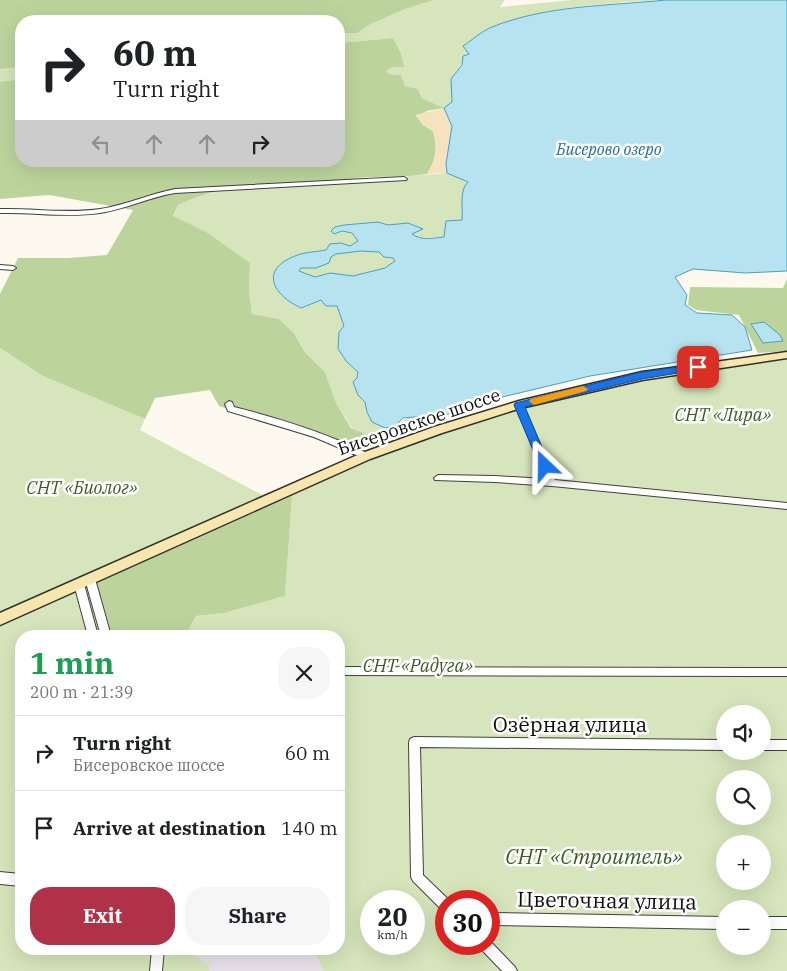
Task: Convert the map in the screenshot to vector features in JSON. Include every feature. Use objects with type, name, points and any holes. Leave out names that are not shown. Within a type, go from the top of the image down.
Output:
[{"type":"main road","name":"Бисеровское шоссе","points":[[0,619],[366,456],[438,430],[519,405],[642,376],[787,355]]},
{"type":"street","points":[[0,211],[98,210],[113,208],[156,194],[175,191],[404,179]]},
{"type":"street","points":[[0,267],[13,268]]},
{"type":"street","points":[[229,404],[231,409],[301,430],[346,446],[366,456]]},
{"type":"street","points":[[519,405],[552,483]]},
{"type":"street","points":[[438,478],[552,483],[787,506]]},
{"type":"street","points":[[84,582],[92,630]]},
{"type":"street","points":[[84,582],[104,630]]},
{"type":"street","points":[[345,670],[787,672]]},
{"type":"street","name":"Озёрная улица","points":[[435,895],[417,877],[414,742],[716,745]]},
{"type":"street","points":[[771,745],[787,746]]},
{"type":"street","points":[[0,878],[15,879]]},
{"type":"street","name":"Цветочная улица","points":[[500,919],[716,923]]},
{"type":"street","points":[[771,923],[787,923]]},
{"type":"street","points":[[156,971],[157,955]]},
{"type":"street","points":[[495,955],[511,971]]},
{"type":"shaded area","points":[[195,955],[316,955],[323,971],[209,971],[209,965]]},
{"type":"green space","points":[[0,0],[434,0],[405,9],[371,24],[357,33],[345,34],[345,15],[15,15],[15,68],[0,69]]},
{"type":"green space","points":[[434,0],[505,0],[500,7],[572,0],[666,0],[600,4],[556,10],[534,14],[488,29],[463,46],[469,54],[451,79],[452,102],[444,108],[422,98],[418,89],[405,86],[401,75],[389,74],[386,71],[393,67],[403,67],[393,38],[345,42],[345,34],[357,33],[371,24],[405,9]]},
{"type":"green space","points":[[393,38],[401,54],[404,67],[393,67],[386,71],[389,74],[401,75],[405,86],[418,89],[422,98],[444,108],[426,111],[422,124],[433,131],[436,148],[434,159],[427,174],[256,185],[236,188],[197,197],[178,205],[173,216],[206,232],[250,263],[249,292],[252,314],[279,319],[294,333],[304,351],[325,372],[336,403],[351,428],[377,438],[348,450],[219,406],[210,390],[155,398],[145,419],[43,376],[0,348],[0,294],[18,258],[68,258],[107,255],[133,210],[49,195],[0,199],[0,82],[15,80],[15,167],[345,167],[345,42]]},
{"type":"green space","points":[[15,68],[15,80],[0,82],[0,69]]},
{"type":"green space","points":[[447,173],[469,182],[462,194],[462,220],[446,221],[444,237],[417,238],[411,234],[422,229],[408,223],[388,225],[378,222],[359,223],[344,225],[334,234],[342,231],[352,233],[358,241],[350,246],[341,243],[326,250],[295,256],[294,305],[300,308],[321,300],[337,306],[344,326],[339,332],[347,362],[358,372],[358,395],[365,402],[367,412],[396,425],[412,417],[442,416],[377,438],[352,428],[336,403],[325,372],[304,351],[294,333],[279,319],[252,314],[249,292],[250,263],[173,217],[178,205],[197,197],[236,188],[256,185],[337,181],[350,178],[389,178]]},
{"type":"green space","points":[[361,251],[379,252],[384,257],[393,258],[395,261],[385,268],[353,276],[330,273],[315,277],[299,271],[301,268],[316,268],[329,263],[330,257],[336,254]]},
{"type":"green space","points":[[787,279],[787,351],[758,353],[739,315],[696,310],[688,305],[690,287],[783,288]]},
{"type":"green space","name":"СНТ «Биолог»","points":[[0,348],[43,376],[145,419],[140,430],[266,497],[0,613]]},
{"type":"green space","points":[[787,359],[787,971],[323,971],[316,955],[345,955],[345,630],[188,630],[196,616],[224,613],[285,596],[292,496],[371,459],[472,424],[575,395],[662,377]]},
{"type":"green space","points":[[292,496],[285,596],[224,613],[196,616],[188,630],[104,630],[91,585]]},
{"type":"green space","points":[[91,585],[104,630],[15,630],[15,955],[195,955],[209,965],[209,971],[0,971],[0,626]]},
{"type":"sand","points":[[444,108],[452,126],[446,164],[447,173],[427,174],[435,154],[435,137],[433,131],[422,124],[415,115]]},
{"type":"water","name":"Бисерово озеро","points":[[666,0],[787,0],[787,271],[745,273],[693,269],[675,277],[687,295],[685,305],[697,313],[732,315],[745,327],[752,350],[590,376],[494,399],[442,416],[403,418],[396,425],[385,428],[372,422],[365,402],[358,395],[353,382],[357,378],[358,372],[347,362],[338,349],[339,332],[344,326],[337,306],[326,306],[321,300],[301,308],[291,303],[277,290],[274,275],[277,268],[284,262],[299,255],[326,250],[330,244],[341,243],[350,246],[358,241],[352,233],[342,231],[334,234],[331,231],[335,227],[378,222],[388,225],[408,223],[423,229],[412,234],[419,238],[427,238],[444,237],[446,221],[462,220],[462,194],[468,182],[447,173],[446,164],[452,126],[444,108],[452,102],[451,79],[462,65],[463,56],[469,54],[463,46],[481,33],[513,20],[556,10]],"holes":[[[361,251],[379,252],[384,257],[393,258],[395,261],[385,268],[353,276],[330,273],[315,277],[299,271],[301,268],[316,268],[329,263],[331,257],[336,254]]]},
{"type":"water","points":[[764,322],[780,335],[783,341],[763,343],[751,324]]},
{"type":"slow traffic","points":[[534,401],[583,389]]},
{"type":"route","points":[[545,466],[519,405],[642,376],[698,367]]},
{"type":"park label","name":"СНТ «Лира»","points":[[723,415]]},
{"type":"park label","name":"СНТ «Радуга»","points":[[418,666]]},
{"type":"park label","name":"СНТ «Строитель»","points":[[594,857]]}]
